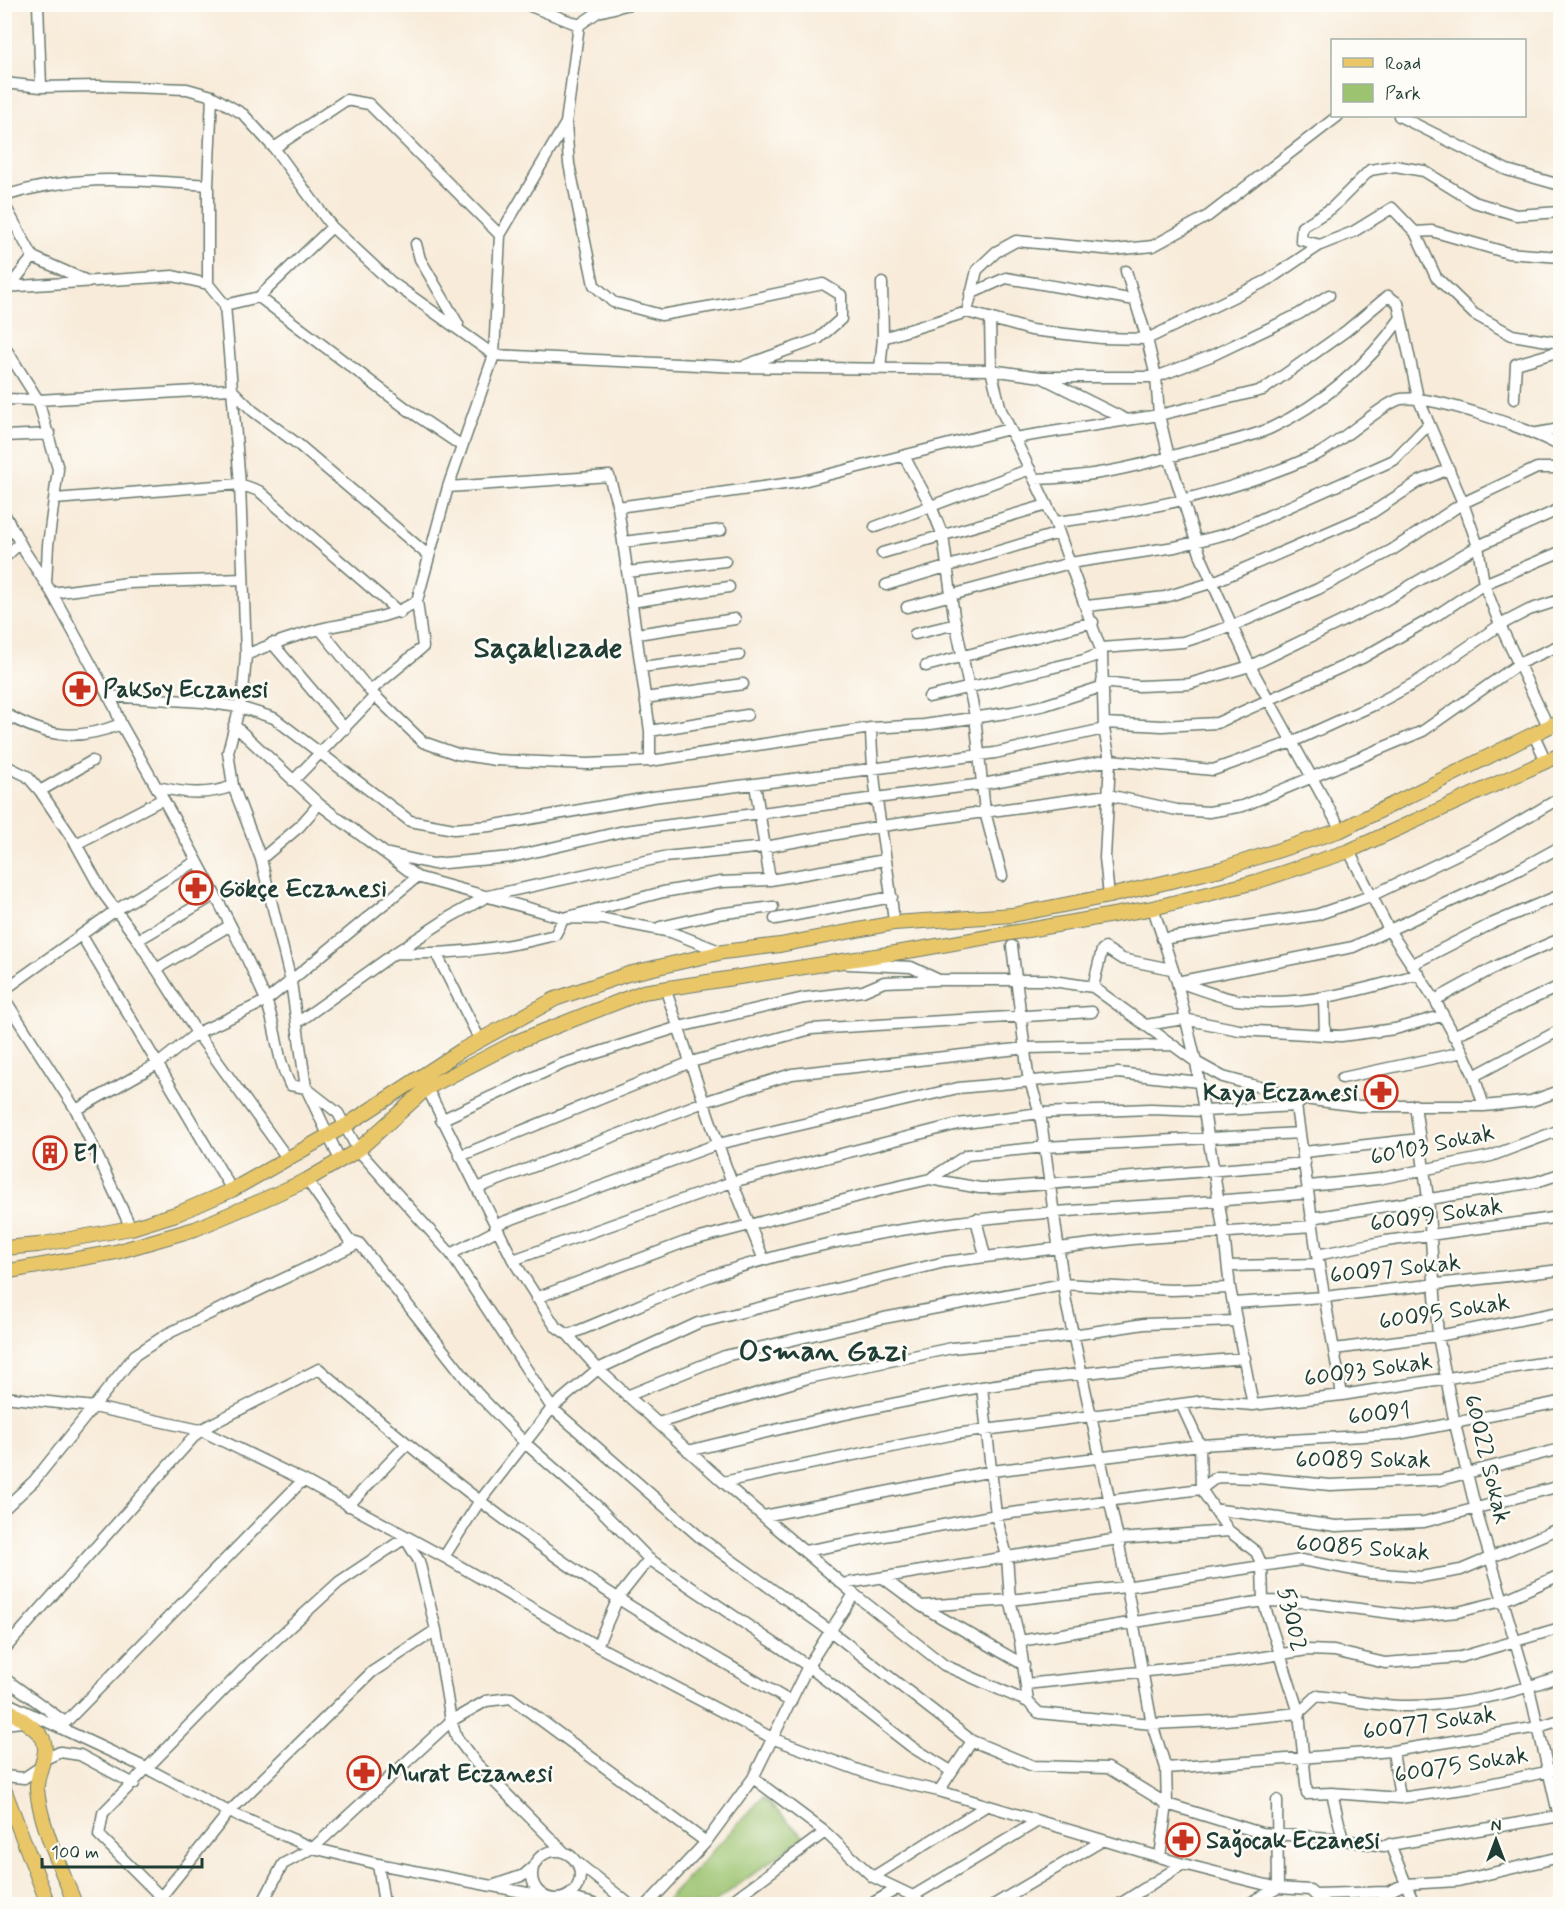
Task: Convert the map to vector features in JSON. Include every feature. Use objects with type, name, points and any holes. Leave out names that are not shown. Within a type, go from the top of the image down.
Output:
[{"type":"main road","points":[[4,1248],[131,1228],[179,1213],[232,1190],[327,1137],[480,1040],[555,999],[628,974],[723,952],[780,945],[894,923],[1014,915],[1109,896],[1221,869],[1341,830],[1554,723]]},
{"type":"main road","points":[[4,1272],[117,1252],[195,1229],[307,1180],[358,1149],[427,1088],[516,1042],[643,992],[1153,908],[1255,882],[1349,851],[1560,755]]},
{"type":"main road","points":[[4,1706],[22,1722],[39,1732],[44,1740],[37,1788],[42,1813],[75,1905]]},
{"type":"main road","points":[[4,1789],[48,1905]]},
{"type":"street","points":[[38,4],[41,87]]},
{"type":"street","points":[[525,4],[579,25]]},
{"type":"street","points":[[630,4],[598,12],[579,25],[566,123],[569,164],[594,285],[613,302],[661,315],[823,284],[841,295],[841,319],[819,339],[738,368]]},
{"type":"street","points":[[4,83],[41,87],[187,89],[212,96],[243,114],[274,148],[332,226],[390,281],[461,329],[494,355],[738,368],[991,370],[1041,377],[1156,376],[1211,356],[1299,314],[1329,295]]},
{"type":"street","points":[[208,284],[208,185],[212,96]]},
{"type":"street","points":[[274,148],[346,100],[369,104],[500,235]]},
{"type":"street","points":[[968,312],[970,294],[977,270],[996,252],[1016,241],[1114,250],[1153,246],[1208,216],[1337,117]]},
{"type":"street","points":[[1401,117],[1507,170],[1560,185]]},
{"type":"street","points":[[293,782],[345,729],[372,694],[423,646],[417,601],[448,487],[494,355],[500,235],[566,123]]},
{"type":"street","points":[[1320,245],[1301,240],[1302,227],[1332,208],[1370,170],[1395,166],[1424,171],[1474,202],[1516,215],[1560,212]]},
{"type":"street","points":[[4,196],[40,185],[88,179],[208,185]]},
{"type":"street","points":[[4,204],[33,257],[87,281]]},
{"type":"street","points":[[883,338],[968,312],[1031,330],[1101,338],[1147,339],[1268,280],[1320,245],[1353,232],[1392,208],[1415,232],[1436,276],[1474,314],[1512,335],[1560,344]]},
{"type":"street","points":[[225,305],[259,297],[332,226]]},
{"type":"street","points":[[1415,232],[1432,231],[1508,253],[1560,257]]},
{"type":"street","points":[[416,244],[420,259],[461,329]]},
{"type":"street","points":[[8,286],[33,257]]},
{"type":"street","points":[[1126,271],[1156,376],[1159,415],[1169,457],[1211,583],[1250,666],[1310,778],[1341,830]]},
{"type":"street","points":[[8,286],[173,276],[208,284],[225,305],[240,483],[246,655],[243,693],[228,752],[233,786],[261,858],[291,982],[306,1088],[327,1137],[340,1160]]},
{"type":"street","points":[[970,294],[1006,278],[1135,300]]},
{"type":"street","points":[[880,369],[883,338],[882,284]]},
{"type":"street","points":[[618,507],[799,482],[1012,433],[1159,415],[1263,390],[1346,331],[1388,296],[1398,303],[1418,398],[1449,469],[1478,546],[1484,584],[1500,625],[1554,723]]},
{"type":"street","points":[[259,297],[407,409],[462,446]]},
{"type":"street","points":[[990,318],[991,370],[1001,410],[1057,528],[1102,651],[1104,726],[1110,760],[1105,858],[1109,896]]},
{"type":"street","points":[[874,527],[1032,474],[1106,474],[1270,429],[1312,405],[1355,370],[1386,340],[1400,319]]},
{"type":"street","points":[[1514,399],[1515,364],[1560,351]]},
{"type":"street","points":[[6,352],[38,400],[50,434],[58,469],[56,499],[48,545],[49,588]]},
{"type":"street","points":[[1041,377],[1125,419]]},
{"type":"street","points":[[4,399],[38,400],[231,389],[253,411],[299,445],[429,556]]},
{"type":"street","points":[[886,585],[1057,528],[1124,514],[1276,472],[1321,452],[1399,399],[1418,398],[1537,433],[1560,446]]},
{"type":"street","points":[[907,607],[1070,563],[1135,555],[1196,543],[1230,533],[1394,460],[1428,425]]},
{"type":"street","points":[[1537,433],[1560,429]]},
{"type":"street","points":[[4,436],[50,434]]},
{"type":"street","points":[[904,456],[931,506],[943,536],[951,596],[975,716],[986,812],[1002,876]]},
{"type":"street","points":[[929,697],[1053,668],[1102,651],[1183,642],[1232,626],[1318,589],[1383,555],[1462,503],[1537,468],[1560,468]]},
{"type":"street","points":[[1087,606],[1165,597],[1211,583],[1370,514],[1420,481],[1449,469]]},
{"type":"street","points":[[448,487],[609,476],[618,507],[637,634],[650,731],[650,761]]},
{"type":"street","points":[[56,499],[240,483],[259,491],[400,613]]},
{"type":"street","points":[[882,554],[1047,505]]},
{"type":"street","points":[[320,629],[372,694],[423,742],[457,754],[496,760],[587,764],[650,761],[871,728],[924,725],[1046,705],[1102,685],[1189,684],[1250,666],[1384,601],[1478,546],[1560,509]]},
{"type":"street","points":[[4,513],[49,588],[215,895],[266,1000],[280,1064],[290,1085],[306,1088],[338,1113],[358,1149],[451,1254],[552,1408],[702,1539],[829,1630],[972,1742],[1033,1766],[1108,1768],[1167,1804],[1227,1824],[1278,1834],[1384,1846],[1560,1816]]},
{"type":"street","points":[[623,542],[721,530]]},
{"type":"street","points":[[4,558],[20,543]]},
{"type":"street","points":[[108,696],[239,707],[274,718],[410,821],[454,829],[489,826],[654,797],[979,755],[1104,726],[1217,723],[1270,702],[1391,644],[1484,584],[1560,552]]},
{"type":"street","points":[[627,572],[725,561]]},
{"type":"street","points":[[49,588],[243,579]]},
{"type":"street","points":[[631,602],[729,587]]},
{"type":"street","points":[[385,853],[433,864],[512,857],[624,831],[983,784],[1110,760],[1213,770],[1292,742],[1415,683],[1500,625],[1529,610],[1560,600]]},
{"type":"street","points":[[246,655],[272,643],[320,629],[400,613],[417,601]]},
{"type":"street","points":[[637,634],[735,620]]},
{"type":"street","points":[[926,666],[1093,622]]},
{"type":"street","points":[[915,634],[956,624]]},
{"type":"street","points":[[272,643],[345,729]]},
{"type":"street","points":[[297,1023],[395,953],[450,917],[488,896],[664,857],[765,847],[882,826],[1108,795],[1178,810],[1209,812],[1243,806],[1423,730],[1520,663],[1560,645]]},
{"type":"street","points":[[641,667],[739,655]]},
{"type":"street","points":[[645,698],[743,684]]},
{"type":"street","points":[[4,713],[39,731],[77,737],[121,724]]},
{"type":"street","points":[[650,731],[747,715]]},
{"type":"street","points":[[234,725],[319,804],[417,877],[564,918],[603,919],[671,932],[723,952]]},
{"type":"street","points":[[871,728],[875,797],[882,826],[894,923]]},
{"type":"street","points":[[1533,733],[1546,761]]},
{"type":"street","points":[[40,791],[92,761]]},
{"type":"street","points":[[4,765],[27,776],[40,791],[76,844],[103,893],[138,940],[197,1033],[288,1159]]},
{"type":"street","points":[[755,784],[770,880]]},
{"type":"street","points":[[157,788],[194,795],[213,793],[233,786]]},
{"type":"street","points":[[1162,939],[1316,915],[1373,895],[1493,837],[1560,798]]},
{"type":"street","points":[[76,844],[162,799]]},
{"type":"street","points":[[261,858],[299,827],[319,804]]},
{"type":"street","points":[[1177,982],[1353,947],[1518,870],[1560,847]]},
{"type":"street","points":[[1349,851],[1389,930],[1435,1000],[1441,1016],[1463,1052],[1484,1106]]},
{"type":"street","points":[[395,953],[437,955],[555,935],[564,918],[663,892],[721,882],[770,880],[885,860]]},
{"type":"street","points":[[4,990],[117,910],[197,861]]},
{"type":"street","points":[[76,1110],[159,1063],[197,1033],[266,1000],[291,982],[417,877]]},
{"type":"street","points":[[138,940],[215,895]]},
{"type":"street","points":[[1177,982],[1236,999],[1290,1003],[1324,997],[1415,969],[1491,924],[1560,895]]},
{"type":"street","points":[[651,928],[666,927],[717,914],[774,913],[892,897]]},
{"type":"street","points":[[1153,908],[1177,982],[1196,1062],[1224,1234],[1230,1288],[1253,1405]]},
{"type":"street","points":[[156,969],[229,926]]},
{"type":"street","points":[[82,936],[232,1190]]},
{"type":"street","points":[[1435,1000],[1499,965],[1560,939]]},
{"type":"street","points":[[1012,946],[1028,1075],[1040,1113],[1054,1214],[1056,1246],[1072,1334],[1107,1499],[1118,1539],[1152,1724],[1166,1768],[1167,1804],[1160,1857]]},
{"type":"street","points":[[1093,987],[1102,950],[1105,948],[1122,959],[1171,969]]},
{"type":"street","points":[[437,955],[480,1040]]},
{"type":"street","points":[[828,963],[911,967],[939,980]]},
{"type":"street","points":[[441,1120],[562,1064],[679,1027],[804,998],[863,991],[884,982],[939,980],[1016,982],[1047,980],[1079,983],[1093,987],[1196,1062],[1223,1077],[1300,1102]]},
{"type":"street","points":[[1452,1036],[1560,986]]},
{"type":"street","points":[[665,988],[718,1144],[764,1260]]},
{"type":"street","points":[[1324,997],[1325,1035]]},
{"type":"street","points":[[4,998],[76,1110],[131,1228]]},
{"type":"street","points":[[460,1156],[691,1062],[811,1029],[1092,1012]]},
{"type":"street","points":[[1146,1025],[1184,1019],[1239,1030],[1325,1035],[1395,1029],[1441,1016]]},
{"type":"street","points":[[1474,1076],[1560,1030]]},
{"type":"street","points":[[477,1188],[704,1102],[792,1074],[1026,1048],[1172,1045]]},
{"type":"street","points":[[1342,1078],[1463,1052]]},
{"type":"street","points":[[451,1254],[496,1227],[718,1144],[958,1088],[1118,1073],[1199,1082]]},
{"type":"street","points":[[427,1088],[513,1260],[555,1326],[568,1335],[598,1369],[627,1396],[723,1482],[854,1594],[944,1665],[1028,1702],[1039,1713],[1152,1724],[1299,1713],[1317,1696],[1409,1706],[1480,1698],[1529,1688],[1560,1676]]},
{"type":"street","points":[[513,1260],[732,1182],[958,1124],[1040,1113],[1151,1109],[1204,1111],[1300,1102],[1359,1106],[1484,1106],[1531,1101],[1560,1091]]},
{"type":"street","points":[[1300,1102],[1300,1133],[1312,1222],[1342,1395]]},
{"type":"street","name":"60022 Sokak","points":[[1415,1105],[1432,1235],[1438,1336],[1455,1424],[1476,1510],[1529,1688],[1560,1816]]},
{"type":"street","name":"60103 Sokak","points":[[568,1335],[711,1277],[764,1260],[898,1230],[976,1219],[1218,1202],[1378,1179],[1491,1156],[1560,1130]]},
{"type":"street","points":[[536,1298],[685,1242],[930,1179],[967,1155],[1045,1147],[1300,1133]]},
{"type":"street","points":[[930,1179],[980,1188],[1214,1171],[1420,1139]]},
{"type":"street","points":[[444,1557],[479,1502],[552,1408],[598,1369],[698,1323],[945,1262],[1056,1246],[1197,1233],[1224,1234],[1312,1222],[1428,1198],[1536,1182],[1560,1173]]},
{"type":"street","points":[[307,1180],[349,1240],[359,1244],[477,1393],[525,1443],[597,1506],[649,1558],[808,1666],[912,1747],[951,1771]]},
{"type":"street","name":"60099 Sokak","points":[[1228,1266],[1318,1260],[1432,1235],[1560,1217]]},
{"type":"street","points":[[976,1219],[985,1256]]},
{"type":"street","points":[[4,1509],[34,1480],[135,1355],[169,1333],[359,1244]]},
{"type":"street","name":"60097 Sokak","points":[[1233,1304],[1560,1270]]},
{"type":"street","points":[[627,1396],[725,1356],[884,1318],[1063,1284],[1171,1290],[1230,1288]]},
{"type":"street","name":"60095 Sokak","points":[[1334,1349],[1438,1336],[1560,1312]]},
{"type":"street","points":[[658,1423],[808,1377],[952,1348],[1144,1324],[1236,1322]]},
{"type":"street","points":[[688,1451],[842,1414],[982,1387],[1080,1373],[1245,1358]]},
{"type":"street","name":"60093 Sokak","points":[[723,1482],[955,1434],[988,1432],[1204,1401],[1253,1405],[1342,1395],[1447,1380],[1560,1360]]},
{"type":"street","points":[[4,1650],[200,1430],[319,1369],[406,1445],[479,1502],[618,1598],[791,1702]]},
{"type":"street","points":[[982,1387],[996,1515],[1007,1556],[1010,1600],[1020,1641],[1028,1702]]},
{"type":"street","points":[[4,1397],[94,1407],[200,1430],[303,1480],[405,1538],[444,1557],[597,1646],[774,1739],[880,1778],[939,1791],[1183,1864],[1278,1888],[1310,1890],[1325,1905]]},
{"type":"street","name":"60091","points":[[764,1516],[992,1471],[1200,1445],[1398,1434],[1560,1402]]},
{"type":"street","name":"53002","points":[[1181,1404],[1200,1445],[1201,1489],[1229,1531],[1256,1552],[1262,1565],[1263,1601],[1278,1655],[1299,1713],[1307,1794],[1332,1793]]},
{"type":"street","points":[[348,1506],[406,1445]]},
{"type":"street","name":"60089 Sokak","points":[[805,1551],[996,1515],[1107,1499],[1201,1489],[1217,1477],[1341,1485],[1440,1480],[1560,1449]]},
{"type":"street","points":[[63,1724],[303,1480]]},
{"type":"street","points":[[1213,1509],[1336,1526],[1424,1522],[1560,1486]]},
{"type":"street","name":"60085 Sokak","points":[[921,1606],[1010,1600],[1125,1587],[1301,1560],[1370,1573],[1421,1577],[1461,1570],[1560,1528]]},
{"type":"street","points":[[842,1584],[1118,1539],[1229,1531]]},
{"type":"street","points":[[405,1538],[419,1561],[436,1630],[451,1721],[457,1738],[476,1763],[565,1852],[629,1905]]},
{"type":"street","points":[[405,1538],[339,1582],[243,1670],[146,1768],[134,1784],[103,1813],[99,1835],[164,1901],[229,1812],[372,1671],[436,1630]]},
{"type":"street","points":[[597,1646],[618,1598],[649,1558]]},
{"type":"street","points":[[1020,1641],[1263,1601],[1305,1602],[1414,1616],[1458,1612],[1502,1601],[1560,1575]]},
{"type":"street","points":[[883,1578],[921,1606],[1024,1665]]},
{"type":"street","points":[[648,1905],[706,1842],[753,1778],[808,1666],[854,1594]]},
{"type":"street","points":[[1026,1684],[1143,1672],[1307,1650],[1334,1651],[1385,1663],[1461,1658],[1560,1628]]},
{"type":"street","points":[[4,1677],[63,1724]]},
{"type":"street","points":[[262,1905],[283,1864],[313,1848],[451,1721],[486,1701],[511,1698],[706,1842]]},
{"type":"street","points":[[4,1701],[63,1724],[229,1812],[313,1848],[378,1864],[550,1899],[566,1897],[595,1905]]},
{"type":"street","name":"60077 Sokak","points":[[1166,1768],[1393,1751],[1538,1727],[1560,1720]]},
{"type":"street","points":[[4,1724],[22,1722]]},
{"type":"street","points":[[939,1791],[972,1742]]},
{"type":"street","points":[[1393,1751],[1400,1798]]},
{"type":"street","points":[[4,1776],[24,1778],[60,1752],[80,1755],[134,1784]]},
{"type":"street","name":"60075 Sokak","points":[[1332,1793],[1400,1798],[1470,1788],[1560,1769]]},
{"type":"street","points":[[753,1778],[825,1832],[873,1877],[913,1896],[922,1905]]},
{"type":"street","points":[[1332,1793],[1343,1840]]},
{"type":"street","points":[[1277,1800],[1278,1888]]},
{"type":"street","points":[[873,1877],[986,1806]]},
{"type":"street","points":[[913,1896],[1038,1821]]},
{"type":"street","points":[[728,1905],[825,1832]]},
{"type":"street","points":[[995,1905],[1102,1841]]},
{"type":"street","points":[[1390,1844],[1414,1905]]},
{"type":"street","points":[[493,1886],[524,1875],[532,1868],[536,1860],[549,1851],[565,1852]]},
{"type":"street","points":[[1316,1894],[1389,1892],[1405,1884],[1458,1881],[1560,1857]]},
{"type":"street","points":[[566,1897],[578,1886],[580,1871],[577,1863]]},
{"type":"street","points":[[378,1864],[384,1905]]},
{"type":"street","points":[[1120,1905],[1183,1864]]},
{"type":"street","points":[[532,1868],[533,1884],[543,1896]]},
{"type":"street","points":[[1248,1905],[1278,1888]]},
{"type":"street","points":[[871,1905],[897,1889]]},
{"type":"green space","points":[[763,1797],[804,1837],[712,1904],[663,1904]]},
{"type":"place","name":"Paksoy Eczanesi","points":[[80,689]]},
{"type":"place","name":"Gökçe Eczanesi","points":[[196,888]]},
{"type":"place","name":"Kaya Eczanesi","points":[[1381,1092]]},
{"type":"place","name":"E1","points":[[50,1153]]},
{"type":"place","name":"Murat Eczanesi","points":[[364,1773]]},
{"type":"place","name":"Sağocak Eczanesi","points":[[1183,1840]]},
{"type":"district","name":"Saçaklızade","points":[[548,647]]},
{"type":"district","name":"Osman Gazi","points":[[823,1350]]}]
